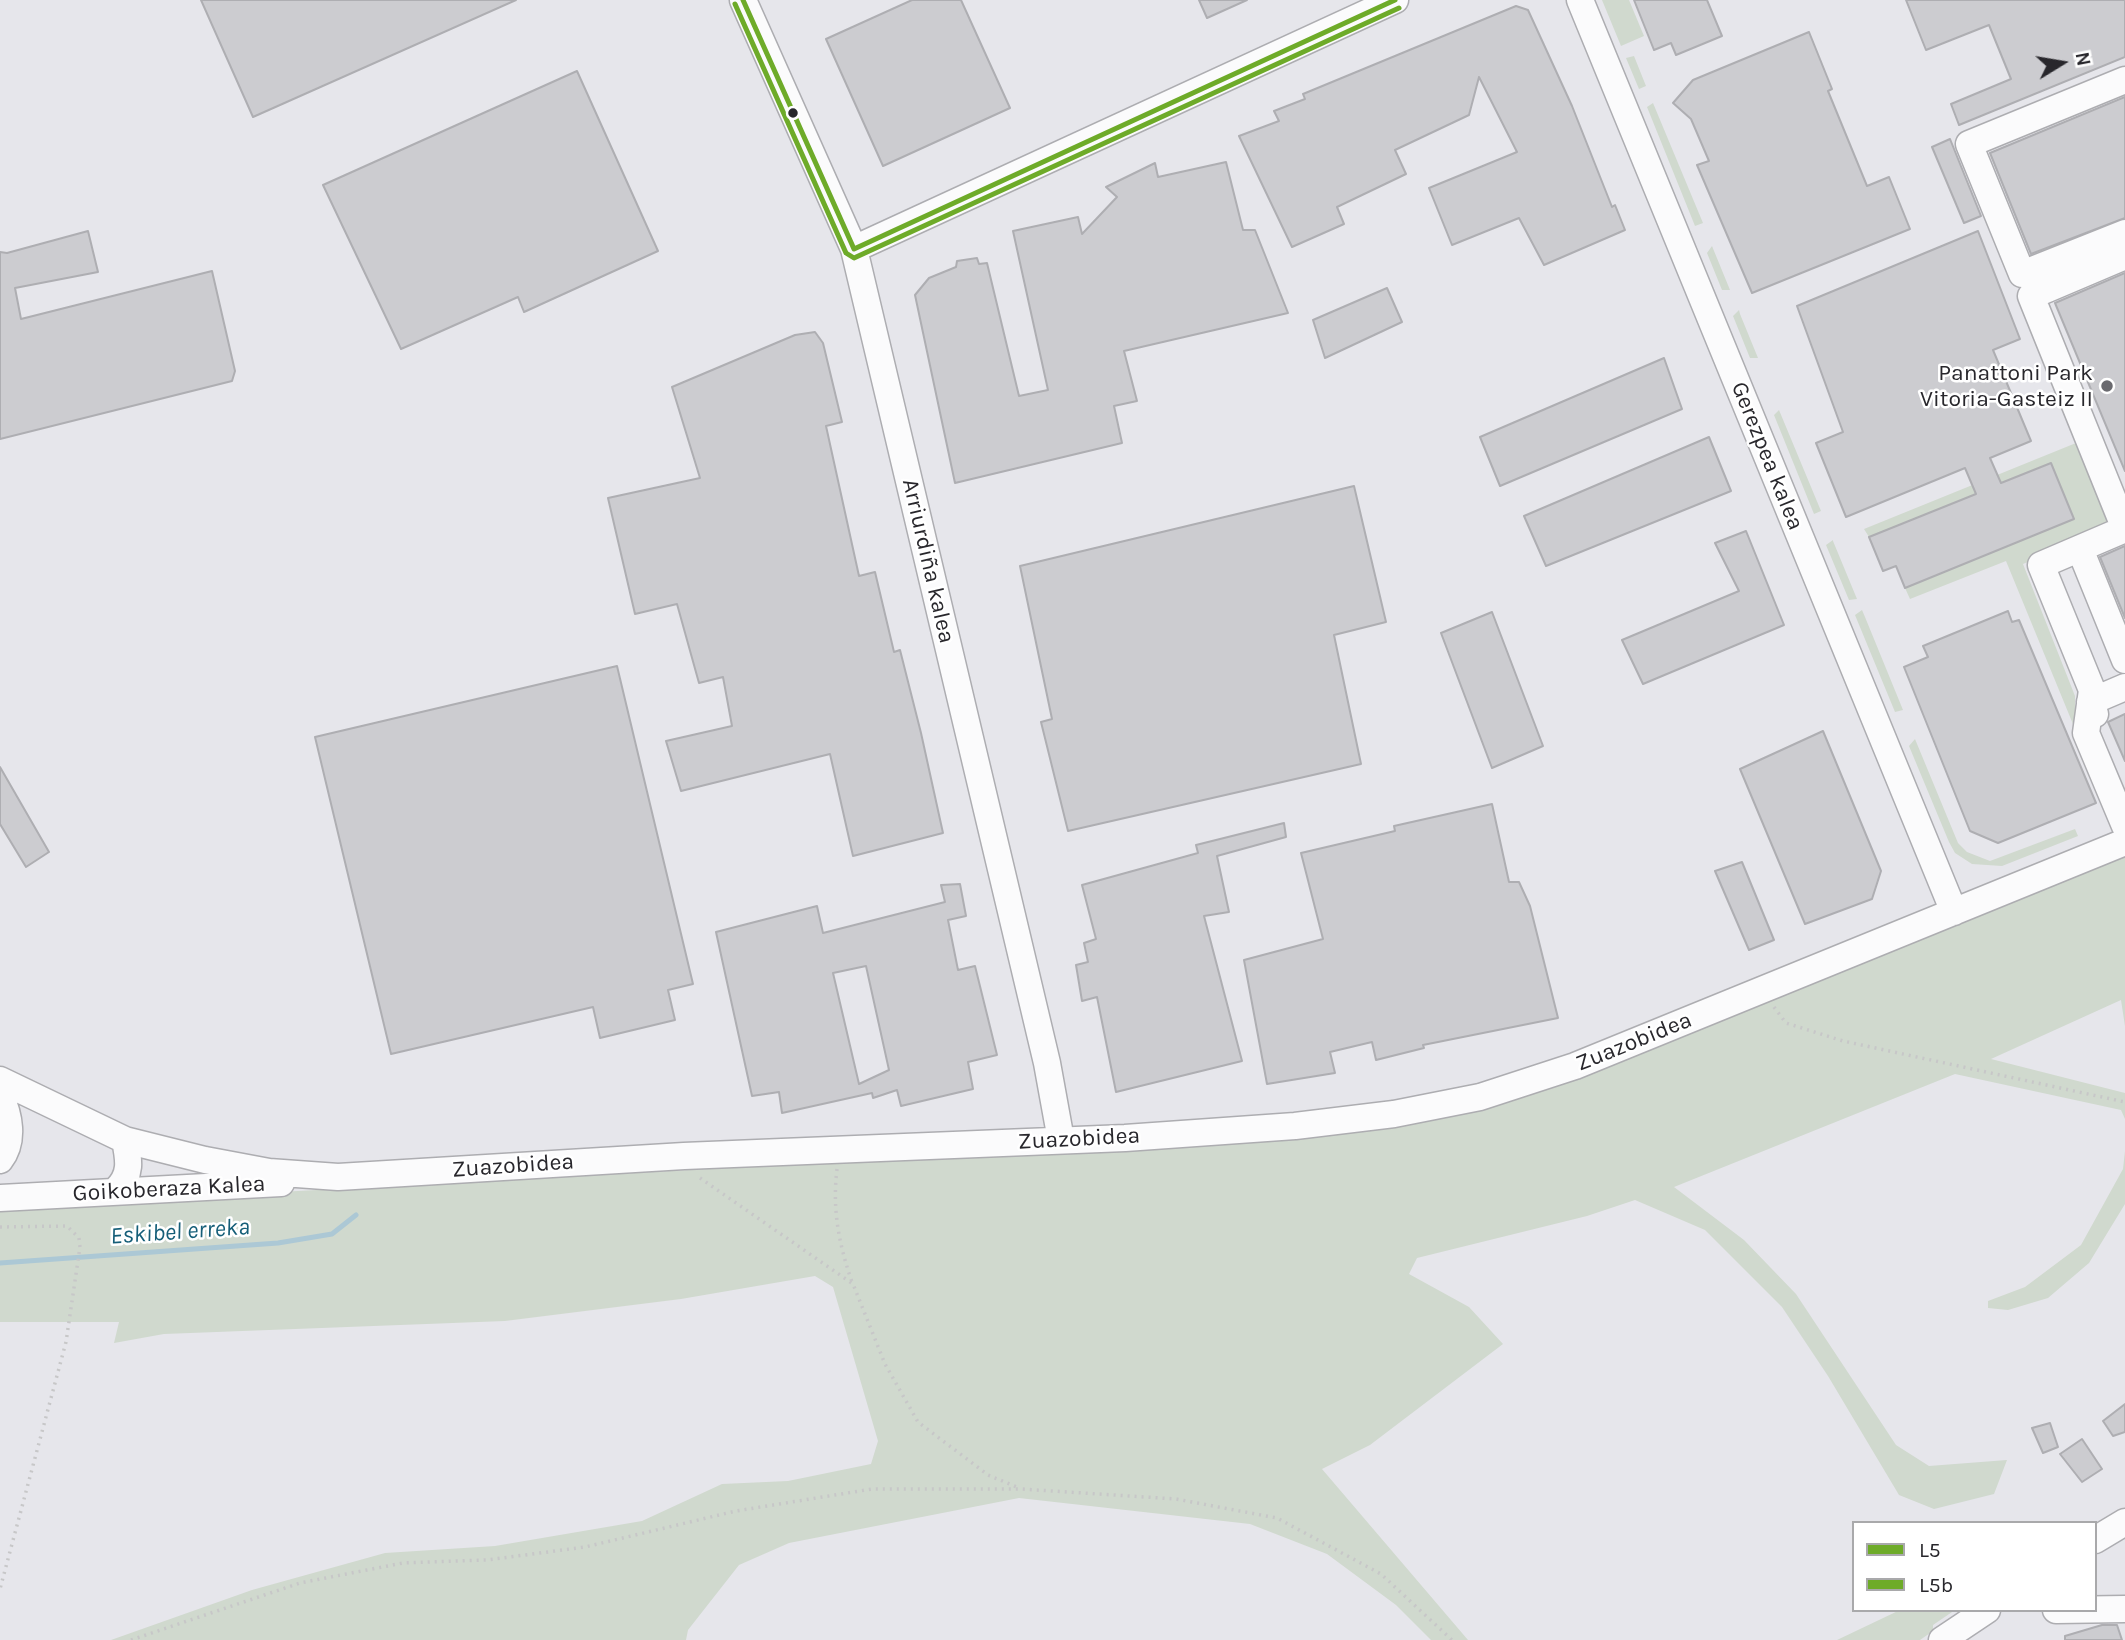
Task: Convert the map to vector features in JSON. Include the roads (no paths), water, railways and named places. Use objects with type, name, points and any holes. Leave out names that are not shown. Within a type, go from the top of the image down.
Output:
[{"type":"street","name":"Arriurdiña kalea","points":[[743,0],[854,249],[1047,1063],[1061,1140]]},
{"type":"street","points":[[854,249],[1395,0]]},
{"type":"street","name":"Gerezpea kalea","points":[[1580,0],[1954,912]]},
{"type":"street","points":[[2125,80],[1969,144],[2022,274],[2125,233]]},
{"type":"street","points":[[2125,256],[2031,296],[2125,530],[2041,565],[2092,690],[2086,733],[2125,826]]},
{"type":"street","points":[[2080,549],[2125,660]]},
{"type":"street","points":[[2090,702],[2125,687]]},
{"type":"street","points":[[2090,702],[2125,790]]},
{"type":"street","name":"Zuazobidea","points":[[0,1080],[125,1140],[230,1165],[338,1177],[684,1156],[1061,1140],[1296,1126],[1394,1114],[1479,1097],[1575,1066],[2125,842]]},
{"type":"street","points":[[0,1095],[10,1120],[4,1155],[0,1160]]},
{"type":"street","points":[[116,1191],[125,1182],[129,1170],[125,1140]]},
{"type":"street","name":"Goikoberaza Kalea","points":[[0,1198],[254,1186],[338,1177]]},
{"type":"street","points":[[2097,1539],[2125,1522]]},
{"type":"street","points":[[2097,1610],[2125,1610]]},
{"type":"street","points":[[1942,1640],[1984,1612]]},
{"type":"waterway","name":"Eskibel erreka","points":[[0,1263],[278,1243],[332,1234],[356,1215]]},
{"type":"place","name":"Panattoni Park Vitoria-Gasteiz II","points":[[2107,386]]}]
